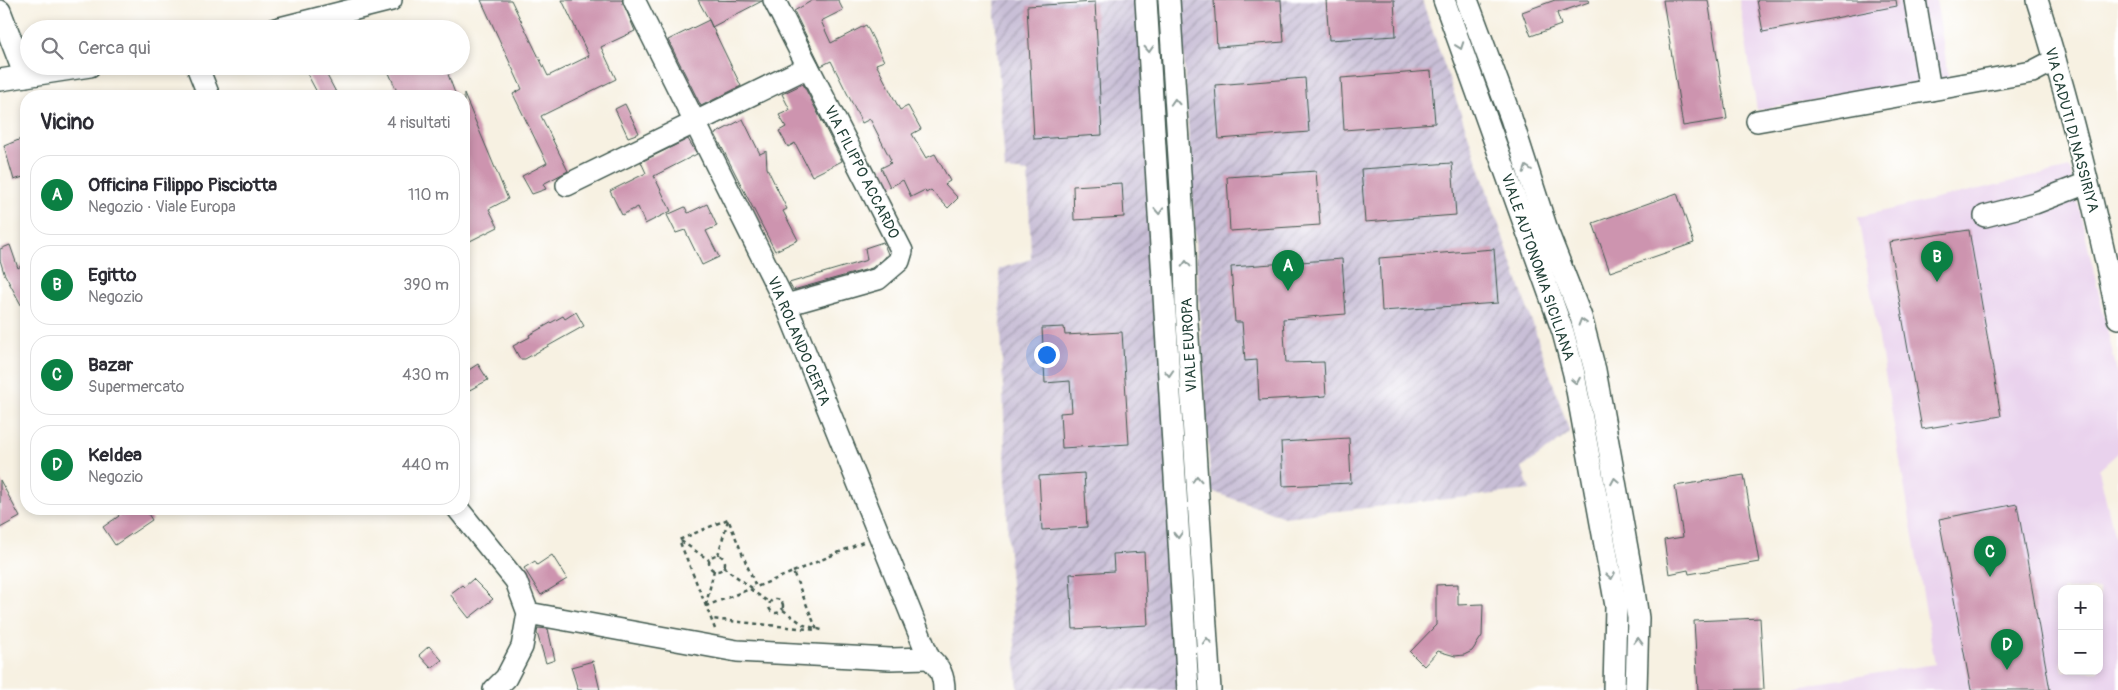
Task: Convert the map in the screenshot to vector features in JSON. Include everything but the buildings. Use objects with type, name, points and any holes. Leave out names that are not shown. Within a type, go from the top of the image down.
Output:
[{"type":"street","points":[[312,20],[391,0]]},
{"type":"street","name":"VIA ROLANDO CERTA","points":[[634,0],[786,305],[929,658],[938,666],[944,680],[944,690]]},
{"type":"street","name":"VIA FILIPPO ACCARDO","points":[[774,0],[902,251],[899,261],[878,279],[786,305]]},
{"type":"street","name":"VIALE EUROPA","points":[[1146,0],[1188,690]]},
{"type":"street","name":"VIALE EUROPA","points":[[1169,0],[1210,690]]},
{"type":"street","name":"VIALE AUTONOMIA SICILIANA","points":[[1444,0],[1488,127],[1522,212],[1564,332],[1617,547],[1638,618],[1636,690]]},
{"type":"street","name":"VIALE AUTONOMIA SICILIANA","points":[[1468,0],[1511,118],[1548,234],[1581,318],[1595,370],[1617,547],[1614,690]]},
{"type":"street","points":[[1914,0],[1930,90]]},
{"type":"street","name":"VIA CADUTI DI NASSIRIYA","points":[[2037,0],[2055,60],[2087,183],[2118,314]]},
{"type":"street","points":[[0,11],[20,61]]},
{"type":"street","points":[[1757,120],[1930,90],[2029,63],[2055,60]]},
{"type":"street","points":[[567,185],[808,68]]},
{"type":"street","points":[[0,80],[32,75]]},
{"type":"street","points":[[201,75],[207,90]]},
{"type":"street","points":[[1488,127],[1511,118]]},
{"type":"street","points":[[1985,216],[2035,203],[2087,183]]},
{"type":"street","points":[[1158,187],[1180,187]]},
{"type":"street","points":[[463,515],[516,581],[528,613],[522,647],[506,678],[494,690]]},
{"type":"street","points":[[528,613],[719,648],[862,658],[929,658]]},
{"type":"street","points":[[1183,613],[1205,613]]},
{"type":"path","points":[[680,540],[728,519]]},
{"type":"path","points":[[710,560],[718,555],[728,519]]},
{"type":"path","points":[[728,519],[753,588]]},
{"type":"path","points":[[706,606],[880,535]]},
{"type":"path","points":[[680,540],[710,560]]},
{"type":"path","points":[[680,540],[720,640],[719,648]]},
{"type":"path","points":[[718,555],[724,559],[723,567]]},
{"type":"path","points":[[710,560],[709,565],[714,570]]},
{"type":"path","points":[[723,567],[753,588],[770,603],[770,610],[774,613],[783,610]]},
{"type":"path","points":[[714,570],[719,570],[723,567]]},
{"type":"path","points":[[706,606],[714,570]]},
{"type":"path","points":[[793,572],[818,630]]},
{"type":"path","points":[[770,603],[773,600],[780,600],[784,606],[783,610]]},
{"type":"path","points":[[783,610],[804,625],[818,630]]},
{"type":"path","points":[[711,619],[825,631]]},
{"type":"shaded area","points":[[994,0],[1139,0],[1183,690],[1018,690],[1008,539],[999,269],[1031,259],[1028,172],[1005,170]]},
{"type":"shaded area","points":[[1180,0],[1422,0],[1570,433],[1522,468],[1530,490],[1284,517],[1211,491]]},
{"type":"shaded area","points":[[1739,0],[1936,0],[1949,79],[1757,110]]},
{"type":"shaded area","points":[[2070,168],[2118,376],[2118,453],[2099,470],[2118,551],[2118,690],[1785,690],[1785,688],[1935,664],[1858,217]]},
{"type":"place","name":"Egitto","points":[[1937,282]]},
{"type":"place","name":"Officina Filippo Pisciotta","points":[[1288,291]]},
{"type":"place","name":"Bazar","points":[[1990,577]]},
{"type":"place","name":"KeIdea","points":[[2007,670]]}]
